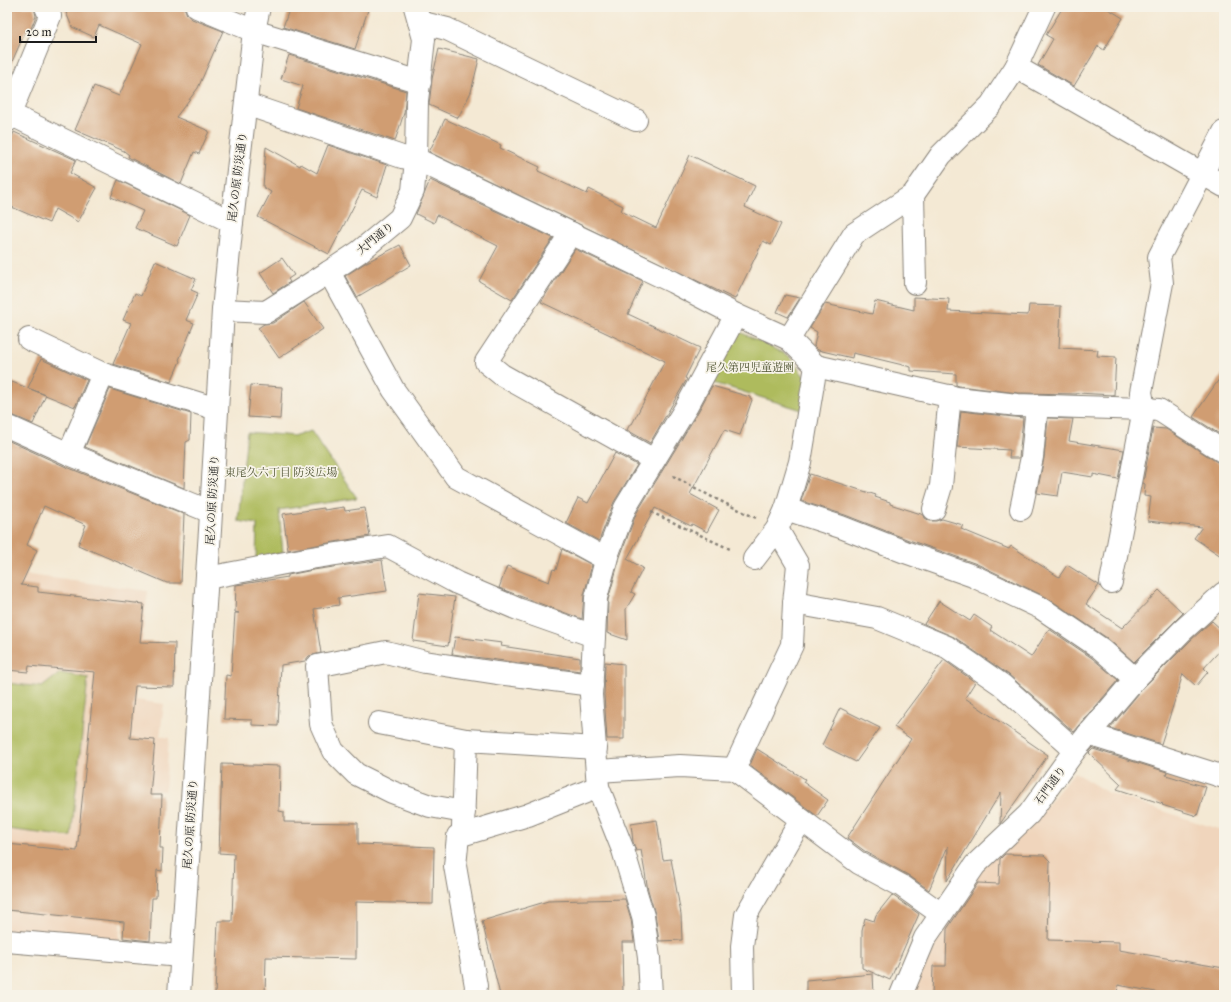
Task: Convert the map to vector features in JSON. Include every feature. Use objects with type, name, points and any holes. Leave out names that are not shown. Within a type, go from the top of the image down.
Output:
[{"type":"street","points":[[46,7],[50,16],[13,90],[8,118],[232,222]]},
{"type":"street","points":[[197,7],[254,31],[420,82]]},
{"type":"street","name":"尾久の原 防災通り","points":[[179,995],[207,578],[223,310],[254,31],[259,7]]},
{"type":"street","points":[[789,339],[854,234],[913,195],[940,155],[990,105],[1016,68],[1044,7]]},
{"type":"street","points":[[417,15],[636,120]]},
{"type":"street","name":"大門通り","points":[[223,310],[266,312],[359,252],[400,218],[413,190],[416,159],[417,101],[424,39],[417,15]]},
{"type":"street","points":[[1016,68],[1224,186]]},
{"type":"street","points":[[246,104],[402,158],[416,159],[673,282],[736,315],[789,339],[816,366],[950,396],[1016,406],[1159,410],[1224,452]]},
{"type":"street","points":[[1111,582],[1144,409],[1142,392],[1162,283],[1159,257],[1224,132]]},
{"type":"street","points":[[913,195],[915,283]]},
{"type":"street","points":[[571,233],[486,362],[502,375],[653,462]]},
{"type":"street","points":[[329,272],[393,389],[456,478],[606,559]]},
{"type":"street","points":[[651,995],[649,958],[643,916],[623,850],[598,779],[591,695],[596,598],[606,559],[625,508],[687,406],[736,315]]},
{"type":"street","points":[[29,339],[103,374],[217,409]]},
{"type":"street","points":[[754,559],[782,519],[800,462],[816,366]]},
{"type":"street","points":[[69,454],[103,374]]},
{"type":"street","points":[[934,509],[941,486],[950,396]]},
{"type":"street","points":[[1021,509],[1032,457],[1038,406]]},
{"type":"street","points":[[7,426],[69,454],[211,512]]},
{"type":"street","points":[[734,769],[792,645],[798,565],[782,519]]},
{"type":"street","points":[[782,519],[841,527],[973,576],[1041,608],[1100,648],[1136,678]]},
{"type":"street","points":[[207,578],[311,558],[388,546],[457,583],[520,610],[594,636]]},
{"type":"street","name":"石門通り","points":[[901,995],[925,938],[975,865],[1029,814],[1081,742],[1136,678],[1182,631],[1224,593]]},
{"type":"street","points":[[794,603],[877,618],[947,647],[1081,742],[1224,777]]},
{"type":"street","points":[[464,812],[430,806],[392,792],[356,774],[333,751],[322,724],[317,666],[386,652],[432,663],[592,686]]},
{"type":"street","points":[[379,723],[466,740],[596,748]]},
{"type":"street","points":[[463,834],[466,740]]},
{"type":"street","points":[[475,995],[476,986],[455,866],[458,836],[528,815],[598,779],[680,766],[734,769],[860,862],[902,886],[941,914]]},
{"type":"street","points":[[743,995],[742,946],[746,915],[802,820]]},
{"type":"street","points":[[7,940],[181,956]]},
{"type":"path","points":[[653,462],[714,498],[782,519]]},
{"type":"path","points":[[629,501],[711,541],[754,559]]},
{"type":"shaded area","points":[[7,572],[148,591],[135,700],[164,704],[160,736],[169,738],[165,791],[129,788],[119,944],[7,935]]},
{"type":"shaded area","points":[[1074,772],[1108,793],[1224,830],[1224,995],[906,995],[930,939],[982,866],[1033,823]]},
{"type":"green space","name":"尾久第四児童遊園","points":[[738,331],[789,356],[807,380],[802,410],[711,382]]},
{"type":"green space","name":"東尾久六丁目 防災広場","points":[[311,431],[357,498],[279,510],[283,553],[256,559],[257,524],[238,521],[247,432],[296,436]]},
{"type":"green space","points":[[60,673],[88,678],[71,837],[7,829],[7,683],[42,687]]},
{"type":"building","points":[[7,7],[34,7],[36,16],[30,31],[26,30],[7,73]]},
{"type":"building","points":[[60,7],[181,7],[185,9],[187,15],[192,19],[223,31],[198,88],[176,117],[209,131],[199,154],[194,152],[181,184],[128,157],[129,155],[124,151],[75,130],[94,86],[119,96],[142,44],[99,25],[94,37],[72,27],[65,10]]},
{"type":"building","points":[[290,7],[369,7],[355,49],[283,27]]},
{"type":"building","points":[[1063,7],[1105,7],[1123,18],[1104,50],[1098,46],[1074,86],[1038,65],[1053,39],[1046,35]]},
{"type":"building","points":[[439,49],[479,59],[471,92],[458,118],[429,105],[432,79]]},
{"type":"building","points":[[289,55],[406,91],[404,113],[395,141],[296,108],[303,86],[281,79]]},
{"type":"building","points":[[445,119],[501,145],[500,148],[540,167],[538,171],[587,194],[589,189],[623,206],[621,211],[656,228],[690,155],[755,186],[745,207],[781,224],[771,245],[763,241],[735,299],[429,152]]},
{"type":"building","points":[[14,132],[76,160],[70,173],[97,188],[78,222],[55,209],[49,223],[7,205],[7,148]]},
{"type":"building","points":[[328,145],[387,165],[377,197],[362,190],[329,254],[258,217],[271,192],[263,187],[266,147],[300,166],[301,164],[317,173]]},
{"type":"building","points":[[118,180],[190,215],[177,246],[135,228],[143,211],[111,197]]},
{"type":"building","points":[[430,180],[553,238],[512,300],[479,281],[498,246],[437,215],[434,223],[416,214]]},
{"type":"building","points":[[400,245],[411,265],[357,297],[345,276],[365,263]]},
{"type":"building","points":[[575,249],[643,281],[628,314],[700,348],[685,378],[687,379],[650,443],[627,430],[630,424],[632,424],[665,361],[541,302]]},
{"type":"building","points":[[282,258],[294,275],[288,279],[290,282],[273,293],[260,273]]},
{"type":"building","points":[[155,261],[196,279],[191,290],[198,293],[186,320],[194,323],[171,382],[113,364],[131,323],[123,320],[135,293],[141,296]]},
{"type":"building","points":[[785,295],[800,298],[788,317],[777,312]]},
{"type":"building","points":[[914,297],[949,299],[948,311],[1028,315],[1029,305],[1061,306],[1059,348],[1098,350],[1097,356],[1116,357],[1114,395],[1077,393],[1018,393],[959,386],[956,385],[956,374],[911,371],[911,367],[853,353],[852,358],[818,350],[814,346],[817,332],[810,328],[825,304],[872,314],[875,301],[914,310]]},
{"type":"building","points":[[304,302],[323,329],[279,358],[258,328],[264,324],[273,323]]},
{"type":"building","points":[[41,359],[87,380],[75,407],[28,388]]},
{"type":"building","points":[[1224,372],[1224,437],[1193,417]]},
{"type":"building","points":[[12,382],[46,395],[33,424],[7,414],[7,394]]},
{"type":"building","points":[[251,385],[282,387],[280,419],[248,417]]},
{"type":"building","points":[[712,386],[750,397],[752,400],[740,435],[724,430],[690,494],[719,510],[707,532],[692,524],[691,526],[655,508],[627,559],[643,568],[631,592],[635,594],[626,609],[627,640],[607,633],[608,600],[620,557],[636,514],[698,412]]},
{"type":"building","points":[[110,389],[191,414],[190,440],[186,442],[184,488],[85,447]]},
{"type":"building","points":[[961,411],[1023,418],[1019,458],[1009,458],[1010,450],[957,447]]},
{"type":"building","points":[[1048,418],[1073,419],[1069,441],[1124,450],[1118,479],[1093,474],[1093,477],[1062,472],[1058,496],[1037,493],[1044,458]]},
{"type":"building","points":[[1153,428],[1166,429],[1217,462],[1224,464],[1224,558],[1194,538],[1202,527],[1148,521],[1151,497],[1144,496],[1145,484],[1143,483]]},
{"type":"building","points":[[7,440],[64,466],[184,514],[181,583],[167,583],[78,545],[86,525],[44,506],[27,545],[37,550],[21,585],[38,587],[38,592],[144,604],[140,642],[175,643],[174,687],[135,686],[130,738],[155,740],[150,795],[162,795],[160,848],[163,848],[162,871],[157,870],[156,898],[152,898],[150,941],[123,938],[124,922],[7,910],[7,844],[77,851],[95,672],[29,666],[28,672],[7,670]]},
{"type":"building","points":[[615,453],[637,465],[614,502],[599,541],[566,523],[578,498],[588,503]]},
{"type":"building","points":[[810,474],[876,495],[875,497],[890,502],[890,504],[924,515],[925,518],[930,521],[942,519],[963,525],[961,529],[1009,549],[1011,546],[1059,577],[1067,565],[1099,585],[1086,604],[1122,628],[1159,590],[1183,613],[1134,662],[1107,638],[1046,597],[977,564],[845,515],[801,501]]},
{"type":"building","points":[[344,507],[345,511],[365,508],[370,536],[288,550],[283,514],[324,508],[324,510]]},
{"type":"building","points":[[562,549],[592,565],[584,595],[582,619],[499,588],[507,566],[549,582],[553,569],[556,570]]},
{"type":"building","points":[[382,560],[387,591],[338,598],[339,605],[314,609],[321,653],[309,656],[305,661],[281,665],[278,726],[252,725],[252,720],[224,719],[226,675],[231,676],[235,613],[239,613],[235,612],[236,585],[288,577],[288,575],[313,570]]},
{"type":"building","points":[[419,593],[455,597],[448,646],[413,641]]},
{"type":"building","points":[[939,601],[970,621],[974,615],[992,627],[990,630],[1031,657],[1049,629],[1092,658],[1118,680],[1074,732],[1009,675],[954,637],[924,624]]},
{"type":"building","points":[[1212,621],[1224,632],[1224,646],[1204,668],[1208,672],[1196,686],[1183,674],[1161,744],[1110,728],[1144,687]]},
{"type":"building","points":[[455,637],[502,643],[501,646],[580,658],[580,671],[452,654]]},
{"type":"building","points":[[944,660],[975,682],[965,698],[1048,755],[1000,824],[1001,792],[947,881],[948,846],[929,890],[908,875],[866,852],[847,838],[911,739],[894,727]]},
{"type":"building","points":[[605,662],[624,664],[624,739],[607,739],[604,695]]},
{"type":"building","points":[[840,708],[880,728],[856,762],[822,745]]},
{"type":"building","points":[[757,749],[805,779],[803,782],[828,800],[817,816],[750,765]]},
{"type":"building","points":[[1093,749],[1167,772],[1166,775],[1206,787],[1197,816],[1117,789],[1121,784],[1089,753]]},
{"type":"building","points":[[222,764],[280,766],[279,811],[284,812],[284,822],[358,823],[358,844],[434,847],[433,904],[356,902],[356,959],[266,957],[265,995],[215,995],[218,921],[232,921],[234,854],[219,853]]},
{"type":"building","points":[[657,820],[663,860],[671,859],[681,914],[682,940],[659,941],[655,914],[648,890],[641,850],[636,851],[633,842],[631,824]]},
{"type":"building","points":[[1005,854],[1044,855],[1050,861],[1048,940],[1119,942],[1119,950],[1224,968],[1224,995],[1172,995],[1118,985],[1117,995],[932,995],[933,966],[946,966],[947,929],[978,883],[999,884],[1000,859]]},
{"type":"building","points":[[892,895],[919,914],[890,980],[862,968],[862,930],[865,918],[874,921],[876,915]]},
{"type":"building","points":[[625,899],[631,919],[634,942],[622,942],[623,995],[500,995],[482,921],[548,901]]},
{"type":"building","points":[[873,974],[874,995],[806,995],[806,980]]}]
